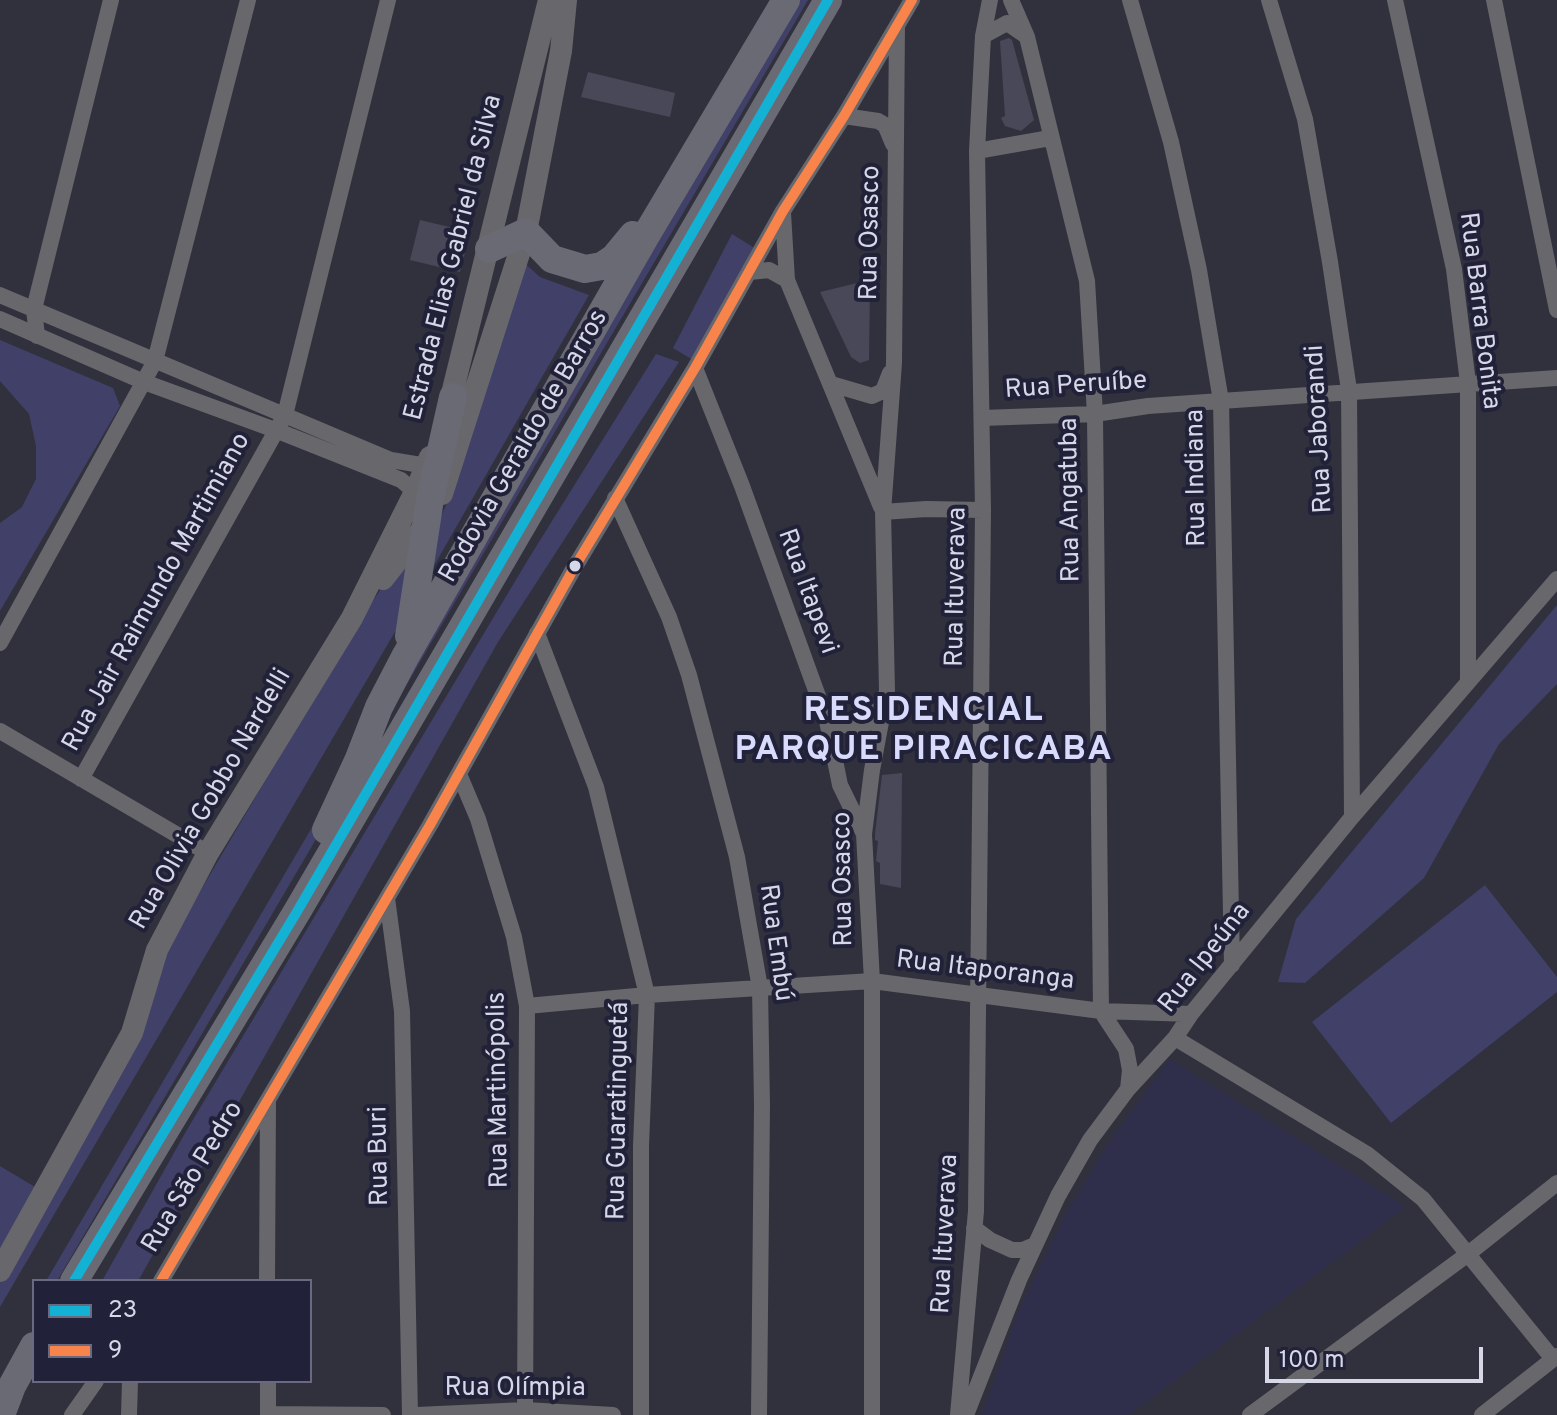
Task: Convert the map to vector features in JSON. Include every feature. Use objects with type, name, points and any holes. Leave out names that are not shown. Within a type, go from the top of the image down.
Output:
[{"type":"highway","name":"Rodovia Geraldo de Barros","points":[[298,910],[314,860],[379,707],[405,657],[786,0]]},
{"type":"highway","name":"Rodovia Geraldo de Barros","points":[[75,1279],[298,910],[828,0]]},
{"type":"highway","points":[[489,249],[526,232],[552,259],[585,269],[602,266],[614,258],[630,238],[679,159],[709,128]]},
{"type":"highway","points":[[405,657],[426,524],[453,397]]},
{"type":"highway","points":[[1,1415],[12,1386],[32,1350]]},
{"type":"street","points":[[37,336],[34,309],[111,0]]},
{"type":"street","points":[[0,643],[155,361],[248,0]]},
{"type":"street","name":"Rua Jair Raimundo Martimiano","points":[[81,779],[281,423],[388,0]]},
{"type":"street","name":"Estrada Elias Gabriel da Silva","points":[[352,618],[426,524],[445,488],[526,232],[561,51],[552,0]]},
{"type":"street","name":"Estrada Elias Gabriel da Silva","points":[[352,618],[427,466],[453,397],[552,0]]},
{"type":"street","name":"Rua São Pedro","points":[[162,1279],[387,898],[783,211],[844,116],[912,0]]},
{"type":"street","name":"Rua Ituverava","points":[[958,1415],[974,1228],[983,510],[977,151],[983,36],[990,0]]},
{"type":"street","name":"Rua Angatuba","points":[[1011,0],[1027,37],[1087,281],[1095,414],[1101,1011]]},
{"type":"street","name":"Rua Indiana","points":[[1130,0],[1171,142],[1199,270],[1221,401],[1232,965]]},
{"type":"street","name":"Rua Jaborandi","points":[[1269,0],[1305,119],[1349,390],[1352,817]]},
{"type":"street","name":"Rua Barra Bonita","points":[[1395,0],[1454,269],[1468,383],[1468,681]]},
{"type":"street","points":[[1494,0],[1557,310]]},
{"type":"street","points":[[983,36],[1007,23],[1027,37]]},
{"type":"street","name":"Rua Osasco","points":[[872,1415],[872,981],[864,834],[887,690],[883,512],[894,363],[897,24]]},
{"type":"street","name":"Rua Osasco","points":[[844,116],[865,118],[885,125],[897,152]]},
{"type":"street","points":[[977,151],[1050,138]]},
{"type":"street","points":[[783,211],[787,280],[883,512],[983,510]]},
{"type":"street","points":[[750,272],[769,270],[787,280]]},
{"type":"street","points":[[0,295],[155,361],[401,480],[415,492]]},
{"type":"street","points":[[0,319],[144,382],[391,460],[427,466]]},
{"type":"street","points":[[831,384],[872,396],[883,391],[894,363]]},
{"type":"street","name":"Rua Itapevi","points":[[695,368],[742,486],[827,721],[840,785],[864,834]]},
{"type":"street","name":"Rua Peruíbe","points":[[982,418],[1095,414],[1148,406],[1349,390],[1557,378]]},
{"type":"street","name":"Rua Embú","points":[[615,498],[669,617],[689,675],[737,857],[760,988],[759,1415]]},
{"type":"street","name":"Rua Ipeúna","points":[[966,1415],[993,1342],[1035,1245],[1090,1140],[1128,1089],[1175,1038],[1191,1014],[1352,817],[1557,579]]},
{"type":"street","name":"Rua Olivia Gobbo Nardelli","points":[[0,1271],[132,1033],[157,950],[208,853],[352,618]]},
{"type":"street","name":"Rua Guaratinguetá","points":[[537,633],[596,787],[647,995],[641,1146],[641,1415]]},
{"type":"street","points":[[827,721],[857,728],[870,722],[887,690]]},
{"type":"street","points":[[0,731],[208,853]]},
{"type":"street","name":"Rua Martinópolis","points":[[459,774],[478,819],[514,937],[527,1006],[525,1412]]},
{"type":"street","name":"Rua Buri","points":[[387,898],[402,1011],[410,1415]]},
{"type":"street","name":"Rua Itaporanga","points":[[527,1006],[872,981],[1101,1011],[1191,1014]]},
{"type":"street","name":"Rua Itaporanga","points":[[1101,1011],[1126,1049],[1130,1070],[1128,1089]]},
{"type":"street","points":[[1175,1038],[1367,1154],[1423,1199],[1555,1357],[1482,1415]]},
{"type":"street","points":[[267,1279],[269,1099]]},
{"type":"street","points":[[1250,1415],[1468,1254],[1557,1183]]},
{"type":"street","points":[[974,1228],[1012,1250],[1035,1245]]},
{"type":"street","points":[[72,1415],[95,1383]]},
{"type":"street","points":[[129,1415],[130,1383]]},
{"type":"street","points":[[268,1383],[268,1414],[383,1415]]},
{"type":"street","name":"Rua Olímpia","points":[[417,1415],[525,1412],[613,1415]]},
{"type":"shaded area","points":[[797,0],[808,0],[58,1279],[47,1279]]},
{"type":"shaded area","points":[[732,234],[756,249],[693,360],[673,348]]},
{"type":"shaded area","points":[[522,261],[540,277],[589,295],[431,571],[436,527],[447,503]]},
{"type":"shaded area","points":[[0,340],[113,388],[120,406],[0,611],[0,523],[22,507],[36,479],[36,446],[29,414],[0,381]]},
{"type":"shaded area","points":[[656,354],[679,362],[498,642],[139,1279],[103,1279],[188,1128],[529,558]]},
{"type":"shaded area","points":[[409,566],[399,625],[0,1307],[0,1283],[172,939],[361,618],[392,573]]},
{"type":"shaded area","points":[[1557,605],[1557,684],[1499,744],[1424,878],[1305,983],[1278,982],[1296,919]]},
{"type":"shaded area","points":[[1485,885],[1557,977],[1557,992],[1391,1123],[1312,1022]]},
{"type":"shaded area","points":[[1170,1059],[1406,1207],[1129,1415],[982,1415],[1019,1310],[1063,1219],[1107,1145]]},
{"type":"shaded area","points":[[0,1166],[35,1187],[0,1251]]},
{"type":"building","points":[[1009,38],[1034,120],[1021,131],[1005,126],[1001,118],[1005,116],[1000,41]]},
{"type":"building","points":[[588,72],[675,93],[670,117],[581,97]]},
{"type":"building","points":[[420,220],[470,232],[460,272],[410,260]]},
{"type":"building","points":[[870,280],[869,360],[860,363],[851,357],[820,292]]},
{"type":"building","points":[[902,773],[901,888],[880,884],[875,834],[882,775]]},
{"type":"transit line","name":"23","points":[[75,1279],[298,910],[828,0]]},
{"type":"transit line","name":"9","points":[[162,1279],[430,825],[574,568],[695,368],[783,211],[844,116],[912,0]]},
{"type":"district","name":"RESIDENCIAL PARQUE PIRACICABA","points":[[924,732]]}]
